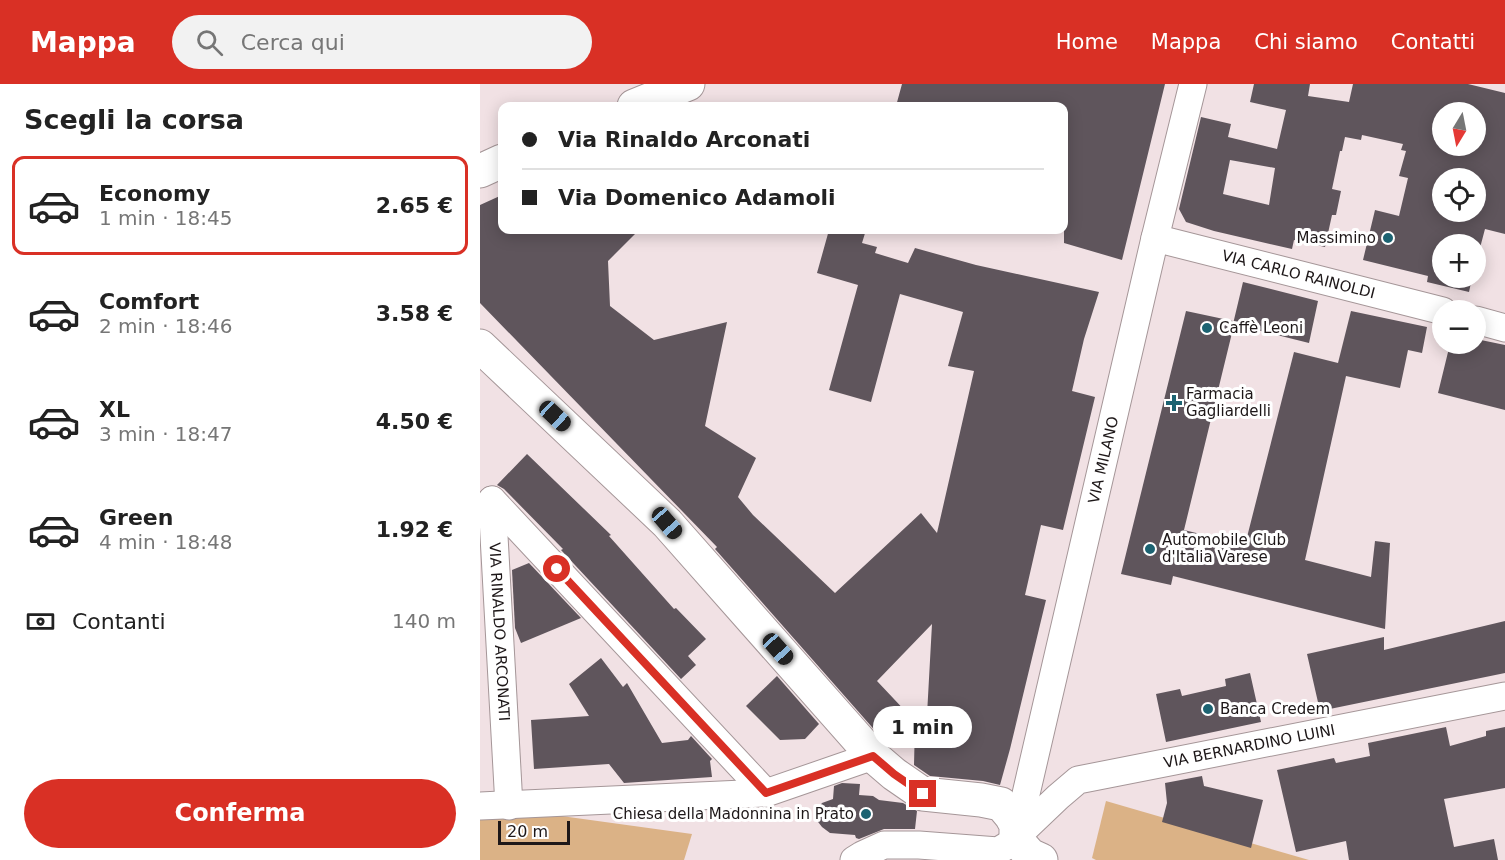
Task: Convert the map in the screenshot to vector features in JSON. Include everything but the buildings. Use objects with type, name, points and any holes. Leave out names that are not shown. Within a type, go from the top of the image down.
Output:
[{"type":"street","points":[[644,102],[688,84]]},
{"type":"street","name":"VIA MILANO","points":[[1016,837],[1193,84]]},
{"type":"street","points":[[480,171],[498,163]]},
{"type":"street","name":"VIA CARLO RAINOLDI","points":[[1155,238],[1432,308]]},
{"type":"street","points":[[1486,322],[1505,327]]},
{"type":"street","points":[[480,346],[667,523],[873,756],[923,794],[1001,804],[1016,825],[1016,837],[1030,855],[1041,860]]},
{"type":"street","name":"VIA RINALDO ARCONATI","points":[[509,806],[492,500],[766,793]]},
{"type":"street","name":"VIA BERNARDINO LUINI","points":[[854,860],[884,845],[919,845],[998,851],[1013,842],[1078,780],[1505,696]]},
{"type":"street","points":[[480,806],[766,793],[873,756]]},
{"type":"shaded area","points":[[1106,801],[1309,860],[1096,860],[1092,858]]},
{"type":"shaded area","points":[[525,811],[692,834],[684,860],[480,860],[480,816]]},
{"type":"place","name":"Massimino","points":[[1388,238]]},
{"type":"place","name":"Caffè Leoni","points":[[1207,328]]},
{"type":"place","name":"Farmacia Gagliardelli","points":[[1174,403]]},
{"type":"place","name":"Automobile Club d'Italia Varese","points":[[1150,549]]},
{"type":"place","name":"Banca Credem","points":[[1208,709]]},
{"type":"place","name":"Chiesa della Madonnina in Prato","points":[[866,814]]},
{"type":"route","points":[[557,569],[766,793],[873,756],[923,794]]}]
